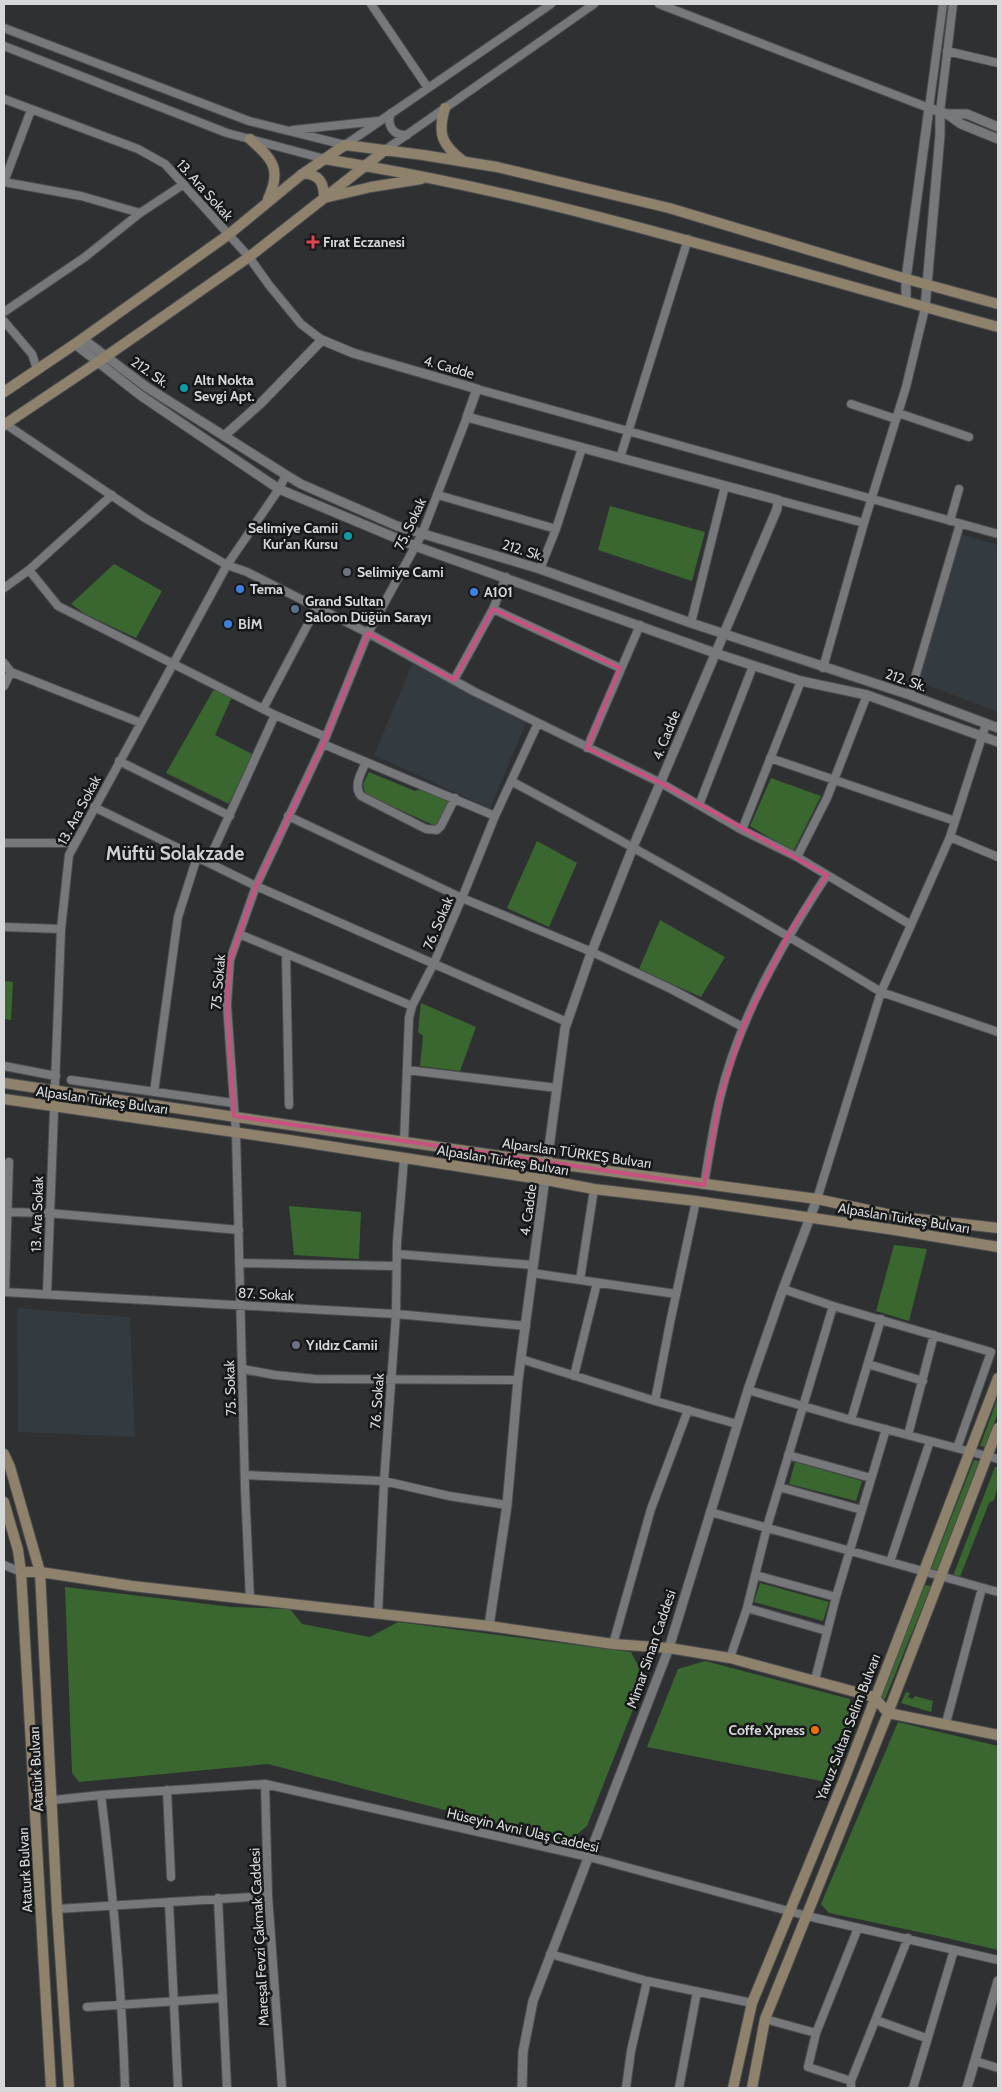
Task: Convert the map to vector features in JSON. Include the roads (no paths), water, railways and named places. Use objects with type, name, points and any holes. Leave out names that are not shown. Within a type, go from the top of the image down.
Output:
[{"type":"main road","points":[[445,108],[441,126],[443,141],[450,152],[464,162]]},
{"type":"main road","points":[[250,139],[266,154],[275,168],[275,182],[266,203]]},
{"type":"main road","points":[[4,392],[79,342],[228,235],[304,173],[346,145],[497,168],[669,208],[998,304]]},
{"type":"main road","points":[[4,424],[249,257],[385,150]]},
{"type":"main road","points":[[325,159],[507,194],[688,239],[925,308],[998,327]]},
{"type":"main road","points":[[304,173],[314,175],[321,181],[324,186],[324,198]]},
{"type":"main road","points":[[324,198],[371,186],[428,178]]},
{"type":"main road","name":"Alparslan TÜRKEŞ Bulvarı","points":[[4,1083],[548,1163],[817,1199],[901,1217],[998,1228]]},
{"type":"main road","name":"Alpaslan Türkeş Bulvarı","points":[[4,1099],[546,1180],[594,1189],[696,1201],[998,1247]]},
{"type":"main road","name":"Yavuz Sultan Selim Bulvarı","points":[[733,2088],[752,2003],[788,1910],[845,1777],[874,1697],[971,1452],[998,1378]]},
{"type":"main road","points":[[752,2088],[765,2019],[942,1576],[993,1458],[998,1428]]},
{"type":"main road","name":"Atatürk Bulvarı","points":[[4,1454],[10,1467],[40,1572],[57,1910],[69,2088]]},
{"type":"main road","name":"Ataturk Bulvarı","points":[[4,1502],[18,1550],[21,1572],[51,2088]]},
{"type":"main road","points":[[21,1572],[40,1572],[132,1586],[489,1626],[613,1644],[669,1648],[730,1658],[874,1697],[888,1713],[946,1723],[998,1735]]},
{"type":"street","points":[[371,4],[428,88]]},
{"type":"street","points":[[4,28],[249,121],[346,145],[551,4]]},
{"type":"street","points":[[385,150],[594,4]]},
{"type":"street","points":[[659,4],[943,113],[961,124],[998,139]]},
{"type":"street","points":[[906,302],[906,278],[943,4]]},
{"type":"street","points":[[823,668],[864,523],[897,416],[925,308],[947,51],[953,4]]},
{"type":"street","points":[[4,46],[227,133],[325,159]]},
{"type":"street","points":[[947,51],[998,63]]},
{"type":"street","name":"13. Ara Sokak","points":[[4,100],[138,149],[165,164],[249,257],[301,324],[322,340]]},
{"type":"street","points":[[31,110],[4,182],[81,196],[140,213]]},
{"type":"street","points":[[391,113],[389,121],[391,128],[400,135],[407,135]]},
{"type":"street","points":[[943,113],[967,114],[998,127]]},
{"type":"street","points":[[287,131],[380,120]]},
{"type":"street","points":[[4,312],[85,257],[140,213],[184,184]]},
{"type":"street","points":[[620,458],[688,239]]},
{"type":"street","points":[[4,322],[32,354],[37,369]]},
{"type":"street","points":[[224,436],[260,404],[322,340]]},
{"type":"street","name":"4. Cadde","points":[[322,340],[353,353],[476,390],[467,417]]},
{"type":"street","name":"212. Sk.","points":[[79,342],[102,359],[301,484],[397,526],[540,569],[691,624],[910,695],[998,728]]},
{"type":"street","points":[[102,359],[140,394],[279,489],[415,546],[714,653],[801,681],[867,696],[998,742]]},
{"type":"street","points":[[476,390],[998,534]]},
{"type":"street","points":[[851,404],[969,437]]},
{"type":"street","points":[[467,417],[864,523]]},
{"type":"street","name":"75. Sokak","points":[[250,1599],[244,1475],[236,1133],[227,1006],[230,960],[256,886],[325,741],[368,633],[422,534],[467,417]]},
{"type":"street","points":[[4,424],[145,518],[227,566],[247,572],[587,748],[661,783],[742,830],[827,874],[911,926]]},
{"type":"street","points":[[540,569],[556,529],[582,448]]},
{"type":"street","name":"13. Ara Sokak","points":[[47,1293],[61,929],[69,855],[227,566],[279,489],[286,475]]},
{"type":"street","points":[[691,624],[725,486]]},
{"type":"street","points":[[950,521],[959,489]]},
{"type":"street","points":[[4,588],[29,570],[112,495]]},
{"type":"street","points":[[438,495],[556,529]]},
{"type":"street","name":"4. Cadde","points":[[489,1626],[507,1505],[518,1380],[567,1022],[633,847],[714,653],[777,509],[778,500]]},
{"type":"street","points":[[910,695],[960,524]]},
{"type":"street","points":[[29,570],[58,606],[366,762],[494,816]]},
{"type":"street","points":[[454,680],[493,609],[506,577]]},
{"type":"street","points":[[263,709],[317,607]]},
{"type":"street","points":[[493,609],[620,668]]},
{"type":"street","points":[[587,748],[640,625]]},
{"type":"street","points":[[4,663],[12,672],[141,723]]},
{"type":"street","points":[[699,805],[752,666]]},
{"type":"street","points":[[4,686],[12,672]]},
{"type":"street","points":[[742,830],[801,681]]},
{"type":"street","points":[[797,857],[827,798],[867,696]]},
{"type":"street","points":[[208,862],[275,715]]},
{"type":"street","name":"76. Sokak","points":[[404,1142],[409,1018],[412,1006],[434,963],[494,816],[538,723]]},
{"type":"street","points":[[817,1199],[881,992],[950,837],[986,724]]},
{"type":"street","points":[[770,758],[955,821]]},
{"type":"street","points":[[119,761],[230,816]]},
{"type":"street","points":[[366,762],[357,785],[357,791],[361,796],[426,830],[437,830],[441,826],[455,798]]},
{"type":"street","points":[[510,781],[633,847],[788,935],[881,992],[998,1032]]},
{"type":"street","points":[[94,807],[256,886],[567,1022]]},
{"type":"street","points":[[288,816],[462,898],[592,952],[671,989],[743,1026]]},
{"type":"street","points":[[950,837],[998,857]]},
{"type":"street","points":[[4,843],[75,843]]},
{"type":"street","points":[[154,1092],[178,918],[197,857]]},
{"type":"street","points":[[704,1185],[720,1097],[743,1026],[788,935],[827,874]]},
{"type":"street","points":[[4,927],[61,929]]},
{"type":"street","points":[[239,934],[412,1006]]},
{"type":"street","points":[[286,954],[289,1105]]},
{"type":"street","points":[[4,1066],[56,1076]]},
{"type":"street","points":[[407,1070],[557,1088]]},
{"type":"street","points":[[71,1080],[233,1103]]},
{"type":"street","name":"76. Sokak","points":[[378,1614],[384,1481],[396,1314],[396,1254],[404,1159]]},
{"type":"street","points":[[4,1292],[9,1162]]},
{"type":"street","points":[[580,1280],[594,1189]]},
{"type":"street","name":"Mimar Sinan Caddesi","points":[[522,2088],[523,2052],[533,2001],[669,1648],[748,1390],[817,1199]]},
{"type":"street","points":[[655,1401],[696,1201]]},
{"type":"street","points":[[6,1212],[49,1213],[239,1230]]},
{"type":"street","points":[[396,1254],[533,1269],[597,1283],[676,1294]]},
{"type":"street","points":[[239,1263],[396,1266]]},
{"type":"street","points":[[574,1376],[597,1283]]},
{"type":"street","points":[[783,1289],[833,1306],[991,1352],[957,1448]]},
{"type":"street","name":"87. Sokak","points":[[4,1292],[396,1314],[526,1326]]},
{"type":"street","points":[[730,1658],[747,1608],[767,1527],[833,1306]]},
{"type":"street","points":[[851,1420],[881,1319]]},
{"type":"street","points":[[908,1435],[934,1335]]},
{"type":"street","points":[[521,1359],[655,1401],[737,1424]]},
{"type":"street","points":[[868,1364],[923,1381]]},
{"type":"street","points":[[242,1368],[294,1377],[518,1380]]},
{"type":"street","points":[[748,1390],[993,1458]]},
{"type":"street","points":[[613,1644],[651,1509],[688,1410]]},
{"type":"street","points":[[815,1680],[836,1597],[851,1552],[886,1429]]},
{"type":"street","points":[[890,1562],[930,1441]]},
{"type":"street","points":[[788,1455],[871,1478]]},
{"type":"street","points":[[244,1475],[384,1481],[449,1496],[507,1505]]},
{"type":"street","points":[[779,1487],[862,1510]]},
{"type":"street","points":[[710,1512],[998,1592]]},
{"type":"street","points":[[4,1565],[21,1572]]},
{"type":"street","points":[[755,1576],[836,1597]]},
{"type":"street","points":[[946,1723],[982,1588]]},
{"type":"street","points":[[747,1608],[827,1631]]},
{"type":"street","name":"Hüseyin Avni Ulaş Caddesi","points":[[35,1802],[101,1794],[265,1784],[589,1857],[807,1916],[998,1960]]},
{"type":"street","name":"Mareşal Fevzi Çakmak Caddesi","points":[[265,1784],[268,1896],[282,2088]]},
{"type":"street","points":[[167,1790],[171,1877]]},
{"type":"street","points":[[101,1794],[114,1904],[122,2003],[125,2088]]},
{"type":"street","points":[[57,1910],[114,1904],[268,1896]]},
{"type":"street","points":[[218,1898],[227,2088]]},
{"type":"street","points":[[169,1902],[178,2088]]},
{"type":"street","points":[[858,1928],[816,2033],[808,2067],[851,2085],[908,1938]]},
{"type":"street","points":[[912,2088],[954,1950]]},
{"type":"street","points":[[550,1954],[647,1981],[752,2003]]},
{"type":"street","points":[[626,2088],[631,2051],[647,1981]]},
{"type":"street","points":[[967,2088],[998,1981]]},
{"type":"street","points":[[679,2088],[697,1992]]},
{"type":"street","points":[[87,2007],[122,2003],[174,2002],[222,1998]]},
{"type":"street","points":[[765,2019],[816,2033]]},
{"type":"street","points":[[876,2020],[926,2038]]},
{"type":"street","points":[[975,2062],[998,2068]]},
{"type":"place","name":"Fırat Eczanesi","points":[[313,242]]},
{"type":"place","name":"Altı Nokta Sevgi Apt.","points":[[184,388]]},
{"type":"place","name":"Selimiye Camii Kur'an Kursu","points":[[348,536]]},
{"type":"place","name":"Selimiye Cami","points":[[347,572]]},
{"type":"place","name":"Tema","points":[[240,589]]},
{"type":"place","name":"A101","points":[[474,592]]},
{"type":"place","name":"Grand Sultan Saloon Düğün Sarayı","points":[[295,609]]},
{"type":"place","name":"BİM","points":[[228,624]]},
{"type":"place","name":"Yıldız Camii","points":[[296,1345]]},
{"type":"place","name":"Coffe Xpress","points":[[815,1730]]},
{"type":"district","name":"Müftü Solakzade","points":[[175,853]]}]
